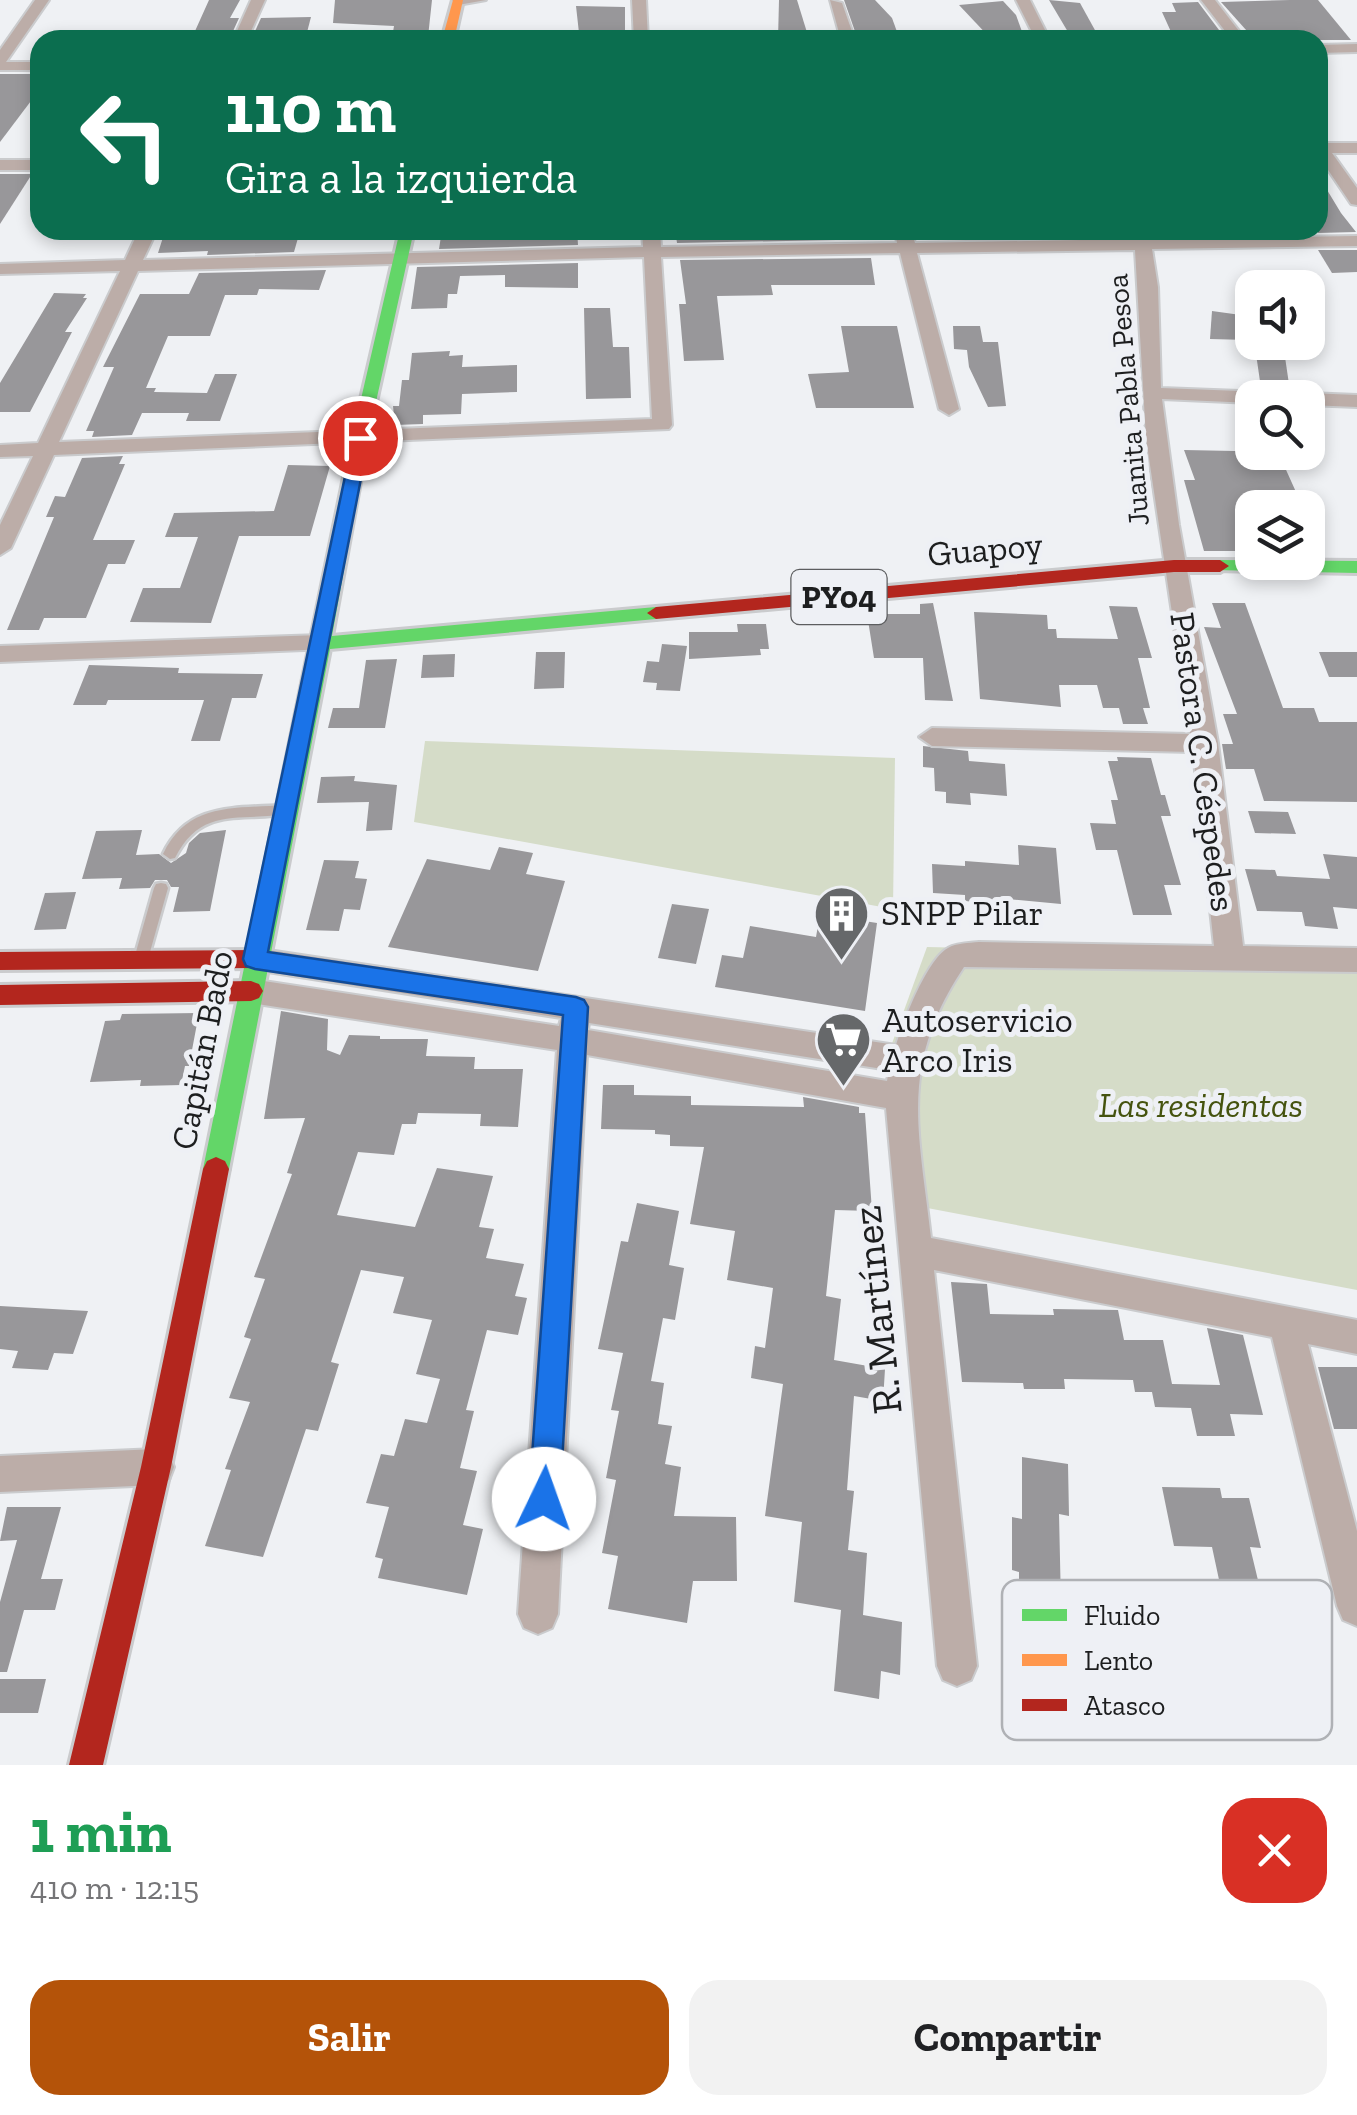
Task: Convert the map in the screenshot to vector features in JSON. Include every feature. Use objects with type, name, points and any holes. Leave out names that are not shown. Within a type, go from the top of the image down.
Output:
[{"type":"main road","points":[[450,30],[458,0]]},
{"type":"main road","name":"Capitán Bado","points":[[86,1765],[156,1467],[360,438],[404,240]]},
{"type":"main road","name":"Guapoy","points":[[320,642],[1174,566],[1357,567]]},
{"type":"main road","points":[[0,962],[255,959]]},
{"type":"main road","points":[[0,995],[251,990]]},
{"type":"street","points":[[30,65],[0,63],[42,0]]},
{"type":"street","points":[[244,30],[258,0]]},
{"type":"street","points":[[458,0],[478,0]]},
{"type":"street","points":[[639,0],[640,30]]},
{"type":"street","points":[[1022,0],[1037,30]]},
{"type":"street","points":[[1208,0],[1230,30]]},
{"type":"street","points":[[835,3],[844,30]]},
{"type":"street","points":[[1328,49],[1357,48]]},
{"type":"street","points":[[1328,147],[1357,148]]},
{"type":"street","points":[[1328,160],[1357,200]]},
{"type":"street","points":[[0,165],[30,165]]},
{"type":"street","points":[[0,548],[143,240]]},
{"type":"street","points":[[0,451],[662,426],[651,240]]},
{"type":"street","points":[[0,269],[652,252],[886,240]]},
{"type":"street","points":[[905,240],[949,409]]},
{"type":"street","name":"Juanita Pabla Pesoa","points":[[1141,240],[1152,393],[1174,566]]},
{"type":"street","points":[[1328,240],[1357,240]]},
{"type":"street","points":[[1152,393],[1235,397]]},
{"type":"street","points":[[1325,400],[1357,401]]},
{"type":"street","name":"Pastora C. Céspedes","points":[[1174,566],[1205,743],[1230,958]]},
{"type":"street","points":[[0,654],[320,642]]},
{"type":"street","points":[[932,737],[1205,743]]},
{"type":"street","name":"R. Martínez","points":[[957,1666],[900,1097],[903,1060],[955,957],[979,953],[1230,958]]},
{"type":"street","points":[[1230,958],[1357,960]]},
{"type":"street","points":[[255,959],[573,1023],[900,1097]]},
{"type":"street","points":[[251,990],[903,1060]]},
{"type":"street","points":[[538,1614],[573,1023]]},
{"type":"street","points":[[916,1251],[1357,1337]]},
{"type":"street","points":[[1286,1325],[1357,1606]]},
{"type":"street","points":[[0,1474],[156,1467]]},
{"type":"lane","points":[[170,854],[182,828],[200,819],[286,809]]},
{"type":"lane","points":[[141,960],[160,888]]},
{"type":"green space","points":[[425,741],[895,758],[893,909],[414,822]]},
{"type":"green space","name":"Las residentas","points":[[927,947],[1357,956],[1357,1290],[901,1203],[890,1049]]},
{"type":"building","points":[[209,0],[240,0],[230,18],[239,18],[234,30],[196,30]]},
{"type":"building","points":[[335,0],[432,0],[429,30],[333,23]]},
{"type":"building","points":[[779,0],[797,0],[806,30],[778,30]]},
{"type":"building","points":[[844,0],[875,0],[892,18],[896,30],[854,30]]},
{"type":"building","points":[[1049,0],[1080,3],[1095,30],[1067,30]]},
{"type":"building","points":[[1318,0],[1351,40],[1328,40],[1328,30],[1246,30],[1221,2]]},
{"type":"building","points":[[1003,1],[1016,15],[1021,30],[983,30],[959,5]]},
{"type":"building","points":[[1198,2],[1219,30],[1170,30],[1162,12],[1176,12],[1172,3]]},
{"type":"building","points":[[576,6],[625,7],[625,30],[579,30]]},
{"type":"building","points":[[311,17],[308,30],[256,30],[261,18]]},
{"type":"building","points":[[0,74],[30,74],[30,102],[0,142]]},
{"type":"building","points":[[0,174],[30,174],[30,177],[0,224]]},
{"type":"building","points":[[1328,192],[1341,213],[1356,232],[1328,233]]},
{"type":"building","points":[[162,240],[297,240],[294,252],[158,253]]},
{"type":"building","points":[[440,240],[578,240],[578,245],[439,249]]},
{"type":"building","points":[[677,240],[836,240],[677,243]]},
{"type":"building","points":[[1318,250],[1357,250],[1357,272],[1332,273]]},
{"type":"building","points":[[871,258],[875,285],[771,285],[773,295],[717,296],[724,360],[684,361],[679,304],[686,304],[680,260]]},
{"type":"building","points":[[578,263],[578,288],[505,287],[505,275],[460,276],[457,294],[448,294],[447,308],[411,309],[417,267]]},
{"type":"building","points":[[326,270],[319,290],[259,289],[257,295],[225,295],[210,336],[168,336],[146,388],[156,388],[154,392],[207,393],[215,374],[237,374],[220,421],[186,421],[189,413],[142,413],[132,435],[92,437],[94,431],[86,431],[114,367],[103,367],[140,294],[189,294],[199,273]]},
{"type":"building","points":[[54,293],[86,294],[83,298],[87,298],[65,332],[72,332],[30,412],[0,412],[0,383]]},
{"type":"building","points":[[584,308],[610,308],[613,347],[629,347],[631,398],[586,399]]},
{"type":"building","points":[[1212,311],[1235,314],[1235,340],[1210,339]]},
{"type":"building","points":[[841,326],[897,326],[914,408],[816,408],[808,374],[849,372]]},
{"type":"building","points":[[953,326],[980,326],[983,342],[998,342],[1006,406],[988,407],[969,367],[967,350],[954,349]]},
{"type":"building","points":[[450,351],[449,356],[463,355],[462,367],[517,365],[517,392],[462,394],[461,414],[423,415],[423,424],[395,425],[393,406],[399,406],[402,380],[409,380],[412,353]]},
{"type":"building","points":[[1257,360],[1285,360],[1288,380],[1260,380]]},
{"type":"building","points":[[1184,450],[1235,451],[1235,470],[1286,470],[1295,490],[1235,490],[1235,551],[1204,551],[1184,480],[1195,480]]},
{"type":"building","points":[[123,456],[119,464],[125,464],[93,540],[135,540],[125,564],[108,564],[86,618],[44,618],[39,630],[7,630],[54,517],[46,517],[55,496],[65,497],[82,458]]},
{"type":"building","points":[[288,465],[330,466],[310,536],[239,536],[211,623],[130,622],[143,588],[180,588],[198,537],[165,537],[174,513],[274,511]]},
{"type":"building","points":[[933,603],[953,701],[925,700],[923,658],[874,658],[867,614],[920,614],[920,604]]},
{"type":"building","points":[[1212,603],[1245,603],[1283,708],[1314,708],[1319,722],[1357,722],[1357,802],[1264,801],[1254,769],[1226,769],[1222,744],[1233,744],[1223,714],[1237,714],[1204,627],[1221,628]]},
{"type":"building","points":[[1109,606],[1137,607],[1152,658],[1138,658],[1150,708],[1143,708],[1148,724],[1123,724],[1119,708],[1103,708],[1097,685],[1059,685],[1061,707],[980,699],[974,612],[1047,615],[1048,629],[1056,629],[1057,638],[1118,639]]},
{"type":"building","points":[[737,624],[766,624],[769,649],[760,649],[761,655],[689,659],[689,632],[738,632]]},
{"type":"building","points":[[662,644],[687,646],[680,691],[656,690],[657,683],[643,682],[647,661],[659,662]]},
{"type":"building","points":[[536,652],[565,652],[564,688],[534,689]]},
{"type":"building","points":[[1319,652],[1357,652],[1357,677],[1329,677]]},
{"type":"building","points":[[455,654],[454,677],[421,678],[423,655]]},
{"type":"building","points":[[397,659],[385,728],[328,728],[333,708],[359,708],[366,660]]},
{"type":"building","points":[[89,665],[179,668],[178,673],[263,674],[256,698],[232,698],[220,741],[191,741],[204,700],[108,700],[106,705],[73,705]]},
{"type":"building","points":[[923,746],[968,751],[969,761],[1005,764],[1007,796],[970,793],[971,805],[946,803],[946,792],[935,791],[934,768],[923,767]]},
{"type":"building","points":[[1117,757],[1151,758],[1161,795],[1165,795],[1171,816],[1161,816],[1181,885],[1164,885],[1172,915],[1133,915],[1117,850],[1096,850],[1090,823],[1116,824],[1111,800],[1118,800],[1108,761],[1118,761]]},
{"type":"building","points":[[355,776],[354,781],[397,785],[392,830],[366,831],[369,802],[317,803],[321,777]]},
{"type":"building","points":[[1248,811],[1288,812],[1296,834],[1255,833]]},
{"type":"building","points":[[142,830],[136,855],[159,854],[171,863],[186,853],[189,843],[200,833],[226,830],[210,911],[173,912],[179,887],[171,887],[167,880],[155,880],[150,888],[119,889],[122,878],[82,879],[96,831]]},
{"type":"building","points":[[1018,845],[1056,848],[1061,904],[1007,899],[1008,905],[965,901],[965,895],[933,893],[932,864],[965,866],[965,861],[1019,865]]},
{"type":"building","points":[[499,847],[533,853],[526,874],[565,881],[538,971],[388,947],[427,859],[490,870]]},
{"type":"building","points":[[1323,854],[1357,857],[1357,909],[1333,907],[1338,929],[1305,926],[1302,912],[1257,911],[1245,869],[1275,870],[1277,876],[1330,879]]},
{"type":"building","points":[[324,860],[359,861],[355,878],[367,879],[360,910],[344,909],[339,931],[306,930]]},
{"type":"building","points":[[76,892],[66,929],[34,930],[45,893]]},
{"type":"building","points":[[672,904],[709,909],[696,964],[658,958]]},
{"type":"building","name":"SNPP Pilar","points":[[820,914],[877,923],[865,1011],[715,987],[722,955],[743,958],[750,926],[816,937]]},
{"type":"building","points":[[281,1011],[328,1019],[327,1050],[340,1055],[349,1035],[428,1039],[426,1056],[475,1057],[474,1069],[523,1069],[518,1127],[480,1126],[481,1114],[418,1113],[416,1124],[402,1124],[394,1155],[358,1152],[337,1215],[415,1227],[437,1168],[493,1176],[479,1227],[494,1229],[486,1258],[524,1264],[515,1296],[527,1298],[518,1335],[487,1330],[466,1410],[474,1411],[460,1468],[477,1471],[463,1525],[483,1529],[467,1595],[378,1578],[383,1559],[375,1557],[389,1507],[366,1503],[381,1454],[394,1456],[405,1419],[427,1423],[440,1379],[416,1374],[432,1320],[393,1313],[404,1277],[361,1270],[331,1362],[339,1364],[318,1431],[306,1429],[263,1557],[205,1546],[231,1470],[225,1469],[250,1402],[229,1398],[251,1339],[244,1337],[265,1279],[254,1277],[292,1174],[287,1173],[305,1118],[264,1119]]},
{"type":"building","points":[[199,1013],[189,1066],[185,1066],[181,1085],[140,1086],[141,1080],[90,1082],[105,1021],[120,1020],[122,1014]]},
{"type":"building","points":[[603,1085],[634,1085],[634,1095],[691,1096],[691,1105],[804,1107],[803,1097],[859,1107],[859,1113],[865,1113],[872,1211],[835,1210],[826,1296],[841,1299],[834,1360],[885,1369],[883,1401],[854,1396],[847,1490],[854,1491],[848,1550],[867,1553],[863,1615],[902,1622],[900,1675],[881,1671],[879,1699],[834,1691],[841,1610],[794,1602],[802,1522],[765,1516],[783,1384],[751,1378],[755,1346],[765,1348],[773,1288],[727,1280],[735,1231],[690,1224],[704,1147],[670,1146],[670,1135],[655,1134],[655,1130],[601,1129]]},
{"type":"building","points":[[637,1203],[679,1211],[669,1265],[684,1268],[675,1320],[663,1318],[651,1381],[664,1383],[658,1424],[672,1426],[665,1464],[681,1467],[674,1516],[736,1517],[737,1581],[693,1581],[687,1623],[608,1609],[618,1556],[602,1553],[616,1480],[606,1478],[619,1411],[611,1410],[623,1353],[598,1349],[621,1241],[628,1242]]},
{"type":"building","points":[[951,1282],[987,1284],[990,1314],[1054,1315],[1053,1309],[1118,1310],[1124,1340],[1163,1340],[1172,1384],[1220,1385],[1207,1328],[1243,1335],[1263,1415],[1230,1414],[1235,1436],[1197,1436],[1191,1408],[1155,1407],[1152,1392],[1135,1392],[1133,1380],[1064,1379],[1065,1389],[1024,1389],[1023,1383],[962,1382]]},
{"type":"building","points":[[0,1306],[88,1311],[73,1354],[54,1353],[48,1370],[12,1368],[18,1351],[0,1349]]},
{"type":"building","points":[[1318,1367],[1357,1367],[1357,1429],[1334,1429]]},
{"type":"building","points":[[1022,1457],[1068,1464],[1069,1516],[1059,1514],[1060,1580],[1019,1580],[1019,1572],[1012,1570],[1012,1517],[1022,1519]]},
{"type":"building","points":[[1162,1487],[1220,1488],[1222,1498],[1249,1498],[1261,1548],[1250,1547],[1258,1580],[1219,1580],[1212,1547],[1174,1546]]},
{"type":"building","points":[[7,1507],[61,1507],[41,1579],[63,1579],[55,1610],[24,1610],[7,1672],[0,1672],[0,1602],[17,1540],[0,1541]]},
{"type":"building","points":[[0,1679],[46,1679],[38,1713],[0,1713]]},
{"type":"traffic: fast","points":[[405,240],[360,438],[321,643],[656,613]]},
{"type":"traffic: fast","points":[[1220,566],[1357,567]]},
{"type":"traffic: fast","points":[[216,1169],[321,643]]},
{"type":"traffic: slow","points":[[450,30],[458,0]]},
{"type":"traffic: jam","points":[[656,613],[1174,566],[1220,566]]},
{"type":"traffic: jam","points":[[0,961],[255,959]]},
{"type":"traffic: jam","points":[[0,995],[251,991]]},
{"type":"traffic: jam","points":[[86,1765],[156,1467],[216,1169]]},
{"type":"place","name":"SNPP Pilar","points":[[842,962]]},
{"type":"place","name":"Autoservicio Arco Iris","points":[[843,1089]]},
{"type":"route","points":[[360,438],[255,959],[576,1007],[544,1499]]}]
